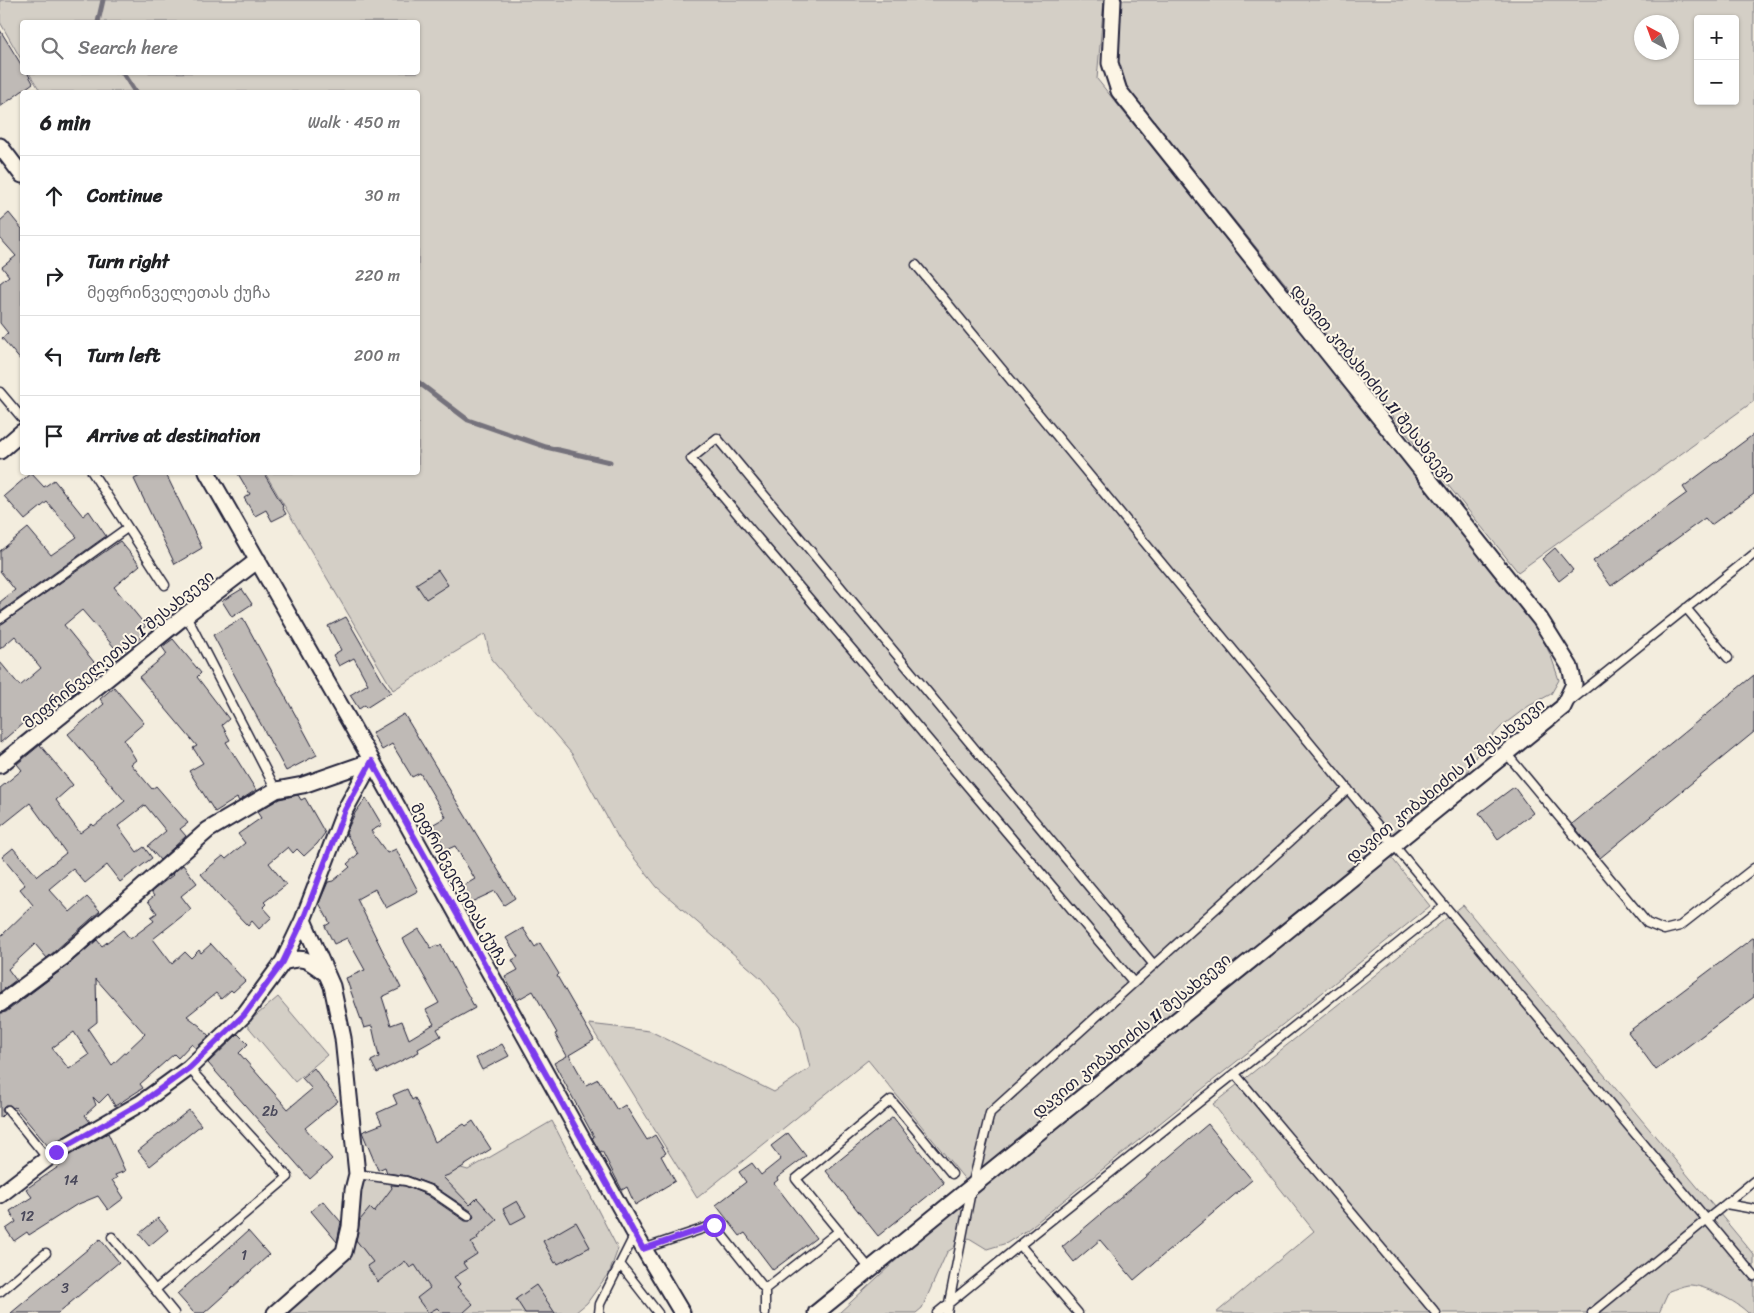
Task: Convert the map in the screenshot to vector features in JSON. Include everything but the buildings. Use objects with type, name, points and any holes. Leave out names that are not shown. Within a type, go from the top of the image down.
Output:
[{"type":"street","name":"დავით კობახიძის II შესახვევი","points":[[816,1313],[1563,707],[1574,684],[1570,667],[1540,619],[1119,91],[1110,63],[1113,0]]},
{"type":"street","points":[[0,146],[20,172]]},
{"type":"street","points":[[0,451],[20,434]]},
{"type":"street","name":"მეფრინველეთას ქუჩა","points":[[209,475],[372,761],[643,1249],[682,1313]]},
{"type":"street","name":"მეფრინველეთას I შესახვევი","points":[[0,766],[186,615],[258,560]]},
{"type":"street","points":[[0,1004],[62,958],[208,830],[276,790],[303,785],[372,761]]},
{"type":"street","points":[[0,1195],[56,1152],[141,1103],[189,1068],[244,1015],[283,962],[303,920],[345,810],[372,761]]},
{"type":"street","points":[[275,1313],[344,1252],[350,1228],[353,1190],[357,1174],[343,1038],[332,986],[303,920]]},
{"type":"street","points":[[283,962],[298,958],[311,962],[326,973]]},
{"type":"lane","points":[[916,265],[1393,844],[1754,1276]]},
{"type":"lane","points":[[0,392],[20,416]]},
{"type":"lane","points":[[1134,983],[691,459],[717,438],[1154,965]]},
{"type":"lane","points":[[95,475],[127,528],[165,585]]},
{"type":"lane","points":[[0,619],[127,528]]},
{"type":"lane","points":[[1563,707],[1754,554]]},
{"type":"lane","points":[[1686,608],[1728,658]]},
{"type":"lane","points":[[186,615],[276,790]]},
{"type":"lane","points":[[1506,753],[1647,923],[1664,930],[1680,926],[1754,868]]},
{"type":"lane","points":[[947,1313],[972,1186],[990,1113],[1348,789]]},
{"type":"lane","points":[[938,1313],[1020,1245],[1445,906]]},
{"type":"lane","points":[[155,1290],[288,1177],[189,1068]]},
{"type":"lane","points":[[1235,1074],[1436,1313]]},
{"type":"lane","points":[[870,1269],[796,1179],[891,1100],[952,1174]]},
{"type":"lane","points":[[8,1110],[48,1159]]},
{"type":"lane","points":[[357,1174],[406,1181],[430,1190],[468,1216]]},
{"type":"lane","points":[[1592,1313],[1754,1181]]},
{"type":"lane","points":[[1726,1204],[1754,1209]]},
{"type":"lane","points":[[643,1249],[714,1225],[766,1289],[765,1313]]},
{"type":"lane","points":[[766,1289],[839,1231]]},
{"type":"lane","points":[[599,1313],[600,1304],[635,1234]]},
{"type":"lane","points":[[112,1237],[174,1313]]},
{"type":"lane","points":[[1020,1245],[1078,1313]]},
{"type":"lane","points":[[0,1292],[46,1253]]},
{"type":"lane","points":[[620,1264],[658,1313]]},
{"type":"shaded area","points":[[0,0],[1104,0],[1097,79],[1534,622],[1551,656],[1559,680],[1551,694],[1527,707],[1502,726],[1480,749],[1464,778],[967,1182],[868,1060],[697,1198],[589,1024],[650,1031],[774,1092],[810,1068],[800,1026],[762,979],[657,887],[619,839],[572,754],[491,659],[485,634],[393,690],[266,475],[420,475],[420,90],[40,90],[30,75],[420,75],[420,20],[20,20],[20,57],[0,22]]},
{"type":"shaded area","points":[[1119,0],[1754,0],[1754,401],[1518,572],[1126,86],[1116,60]]},
{"type":"shaded area","points":[[1391,857],[1430,906],[1027,1230],[1007,1243],[987,1249],[969,1238],[947,1252],[922,1308],[916,1313],[839,1313],[918,1240]]},
{"type":"shaded area","points":[[1463,905],[1754,1255],[1754,1313],[1748,1313],[1720,1294],[1702,1287],[1688,1285],[1669,1291],[1659,1313],[1216,1313],[1314,1231],[1213,1104]]},
{"type":"shaded area","points":[[278,997],[327,1055],[295,1082],[246,1024]]},
{"type":"shaded area","points":[[552,1121],[618,1249],[610,1271],[587,1303],[575,1313],[284,1313],[353,1249],[364,1172],[408,1179],[447,1164],[468,1170]]},
{"type":"waterway","points":[[98,20],[103,0]]},
{"type":"waterway","points":[[124,75],[134,90]]},
{"type":"waterway","points":[[420,384],[468,420],[546,447],[610,462]]},
{"type":"route","points":[[56,1152],[141,1103],[189,1068],[244,1015],[283,962],[303,920],[345,810],[372,761],[643,1249],[714,1225]]}]
